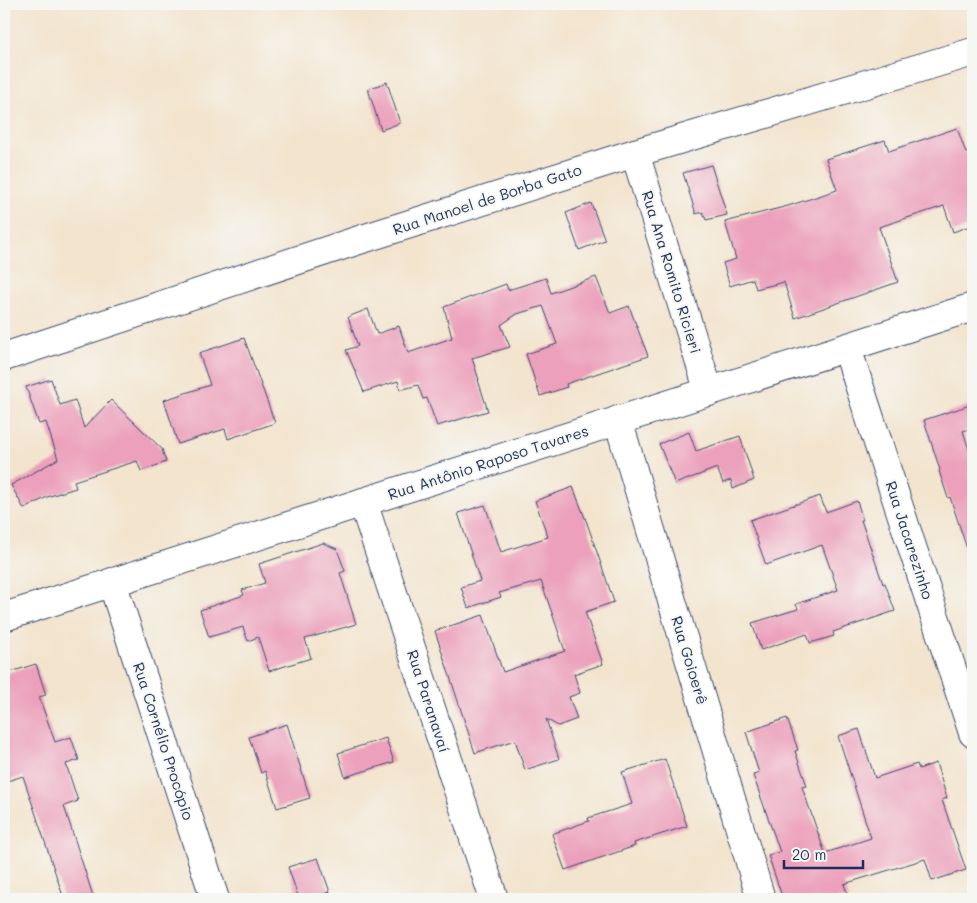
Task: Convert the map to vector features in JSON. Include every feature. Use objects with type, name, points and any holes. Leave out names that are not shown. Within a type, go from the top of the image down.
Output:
[{"type":"street","name":"Rua Manoel de Borba Gato","points":[[4,357],[356,241],[635,152],[973,52]]},
{"type":"street","name":"Rua Ana Romito Ricieri","points":[[635,152],[708,392]]},
{"type":"street","name":"Rua Antônio Raposo Tavares","points":[[4,617],[973,307]]},
{"type":"street","name":"Rua Jacarezinho","points":[[847,348],[973,733]]},
{"type":"street","name":"Rua Goioerê","points":[[618,420],[761,899]]},
{"type":"street","name":"Rua Paranavaí","points":[[363,502],[494,899]]},
{"type":"street","name":"Rua Cornélio Procópio","points":[[112,582],[216,899]]},
{"type":"building","points":[[387,82],[400,123],[381,130],[368,89]]},
{"type":"building","points":[[957,128],[966,153],[973,150],[973,225],[953,232],[944,206],[879,227],[898,282],[795,318],[784,282],[756,289],[753,279],[730,286],[723,263],[736,259],[725,222],[788,206],[837,190],[826,159],[885,140],[889,151]]},
{"type":"building","points":[[711,165],[727,215],[706,220],[703,212],[696,214],[683,173]]},
{"type":"building","points":[[591,203],[605,240],[579,250],[566,213]]},
{"type":"building","points":[[596,277],[610,313],[629,306],[648,356],[566,384],[567,387],[540,396],[526,354],[557,344],[543,306],[517,314],[501,325],[510,347],[472,358],[488,411],[437,426],[427,398],[423,399],[418,385],[400,390],[398,381],[364,392],[346,350],[358,346],[348,317],[368,309],[377,334],[399,326],[408,353],[452,338],[444,307],[506,284],[508,290],[546,278],[551,293]]},
{"type":"building","points":[[244,338],[275,423],[228,439],[225,429],[178,444],[164,400],[210,385],[199,353]]},
{"type":"building","points":[[51,379],[60,405],[75,400],[84,428],[111,400],[162,449],[166,462],[141,471],[137,461],[74,481],[76,488],[47,497],[24,509],[11,485],[58,459],[46,422],[39,424],[26,387]]},
{"type":"building","points":[[973,404],[973,428],[963,431],[973,462],[973,555],[969,555],[950,497],[948,498],[939,471],[924,420]]},
{"type":"building","points":[[689,432],[696,451],[740,436],[754,480],[733,489],[731,480],[723,483],[717,468],[675,484],[659,444]]},
{"type":"building","points":[[573,487],[614,602],[585,612],[603,664],[574,674],[580,693],[569,697],[577,719],[558,726],[546,719],[559,759],[525,770],[515,740],[475,753],[435,631],[483,615],[503,672],[565,651],[541,581],[499,593],[501,597],[468,608],[461,587],[480,581],[458,513],[485,505],[501,552],[548,537],[535,501]]},
{"type":"building","points":[[820,496],[826,512],[857,501],[863,520],[861,520],[883,584],[885,583],[895,611],[833,632],[834,636],[810,643],[807,634],[761,650],[752,623],[798,609],[796,604],[838,590],[822,545],[766,565],[750,520]]},
{"type":"building","points":[[323,543],[337,549],[345,571],[340,573],[356,624],[305,639],[311,658],[269,671],[258,637],[248,641],[243,627],[209,637],[200,610],[244,595],[242,590],[265,583],[259,564]]},
{"type":"building","points":[[36,664],[46,695],[39,697],[55,742],[71,737],[79,760],[66,764],[78,801],[64,806],[94,899],[64,899],[23,776],[4,782],[4,674]]},
{"type":"building","points":[[787,718],[798,750],[795,751],[807,786],[802,787],[825,853],[871,838],[838,736],[859,729],[875,778],[917,764],[919,769],[936,763],[947,798],[942,800],[966,870],[932,881],[925,859],[844,884],[849,899],[783,899],[768,855],[780,852],[753,775],[759,773],[746,732]]},
{"type":"building","points":[[287,724],[310,798],[277,808],[265,771],[261,773],[249,737]]},
{"type":"building","points":[[386,738],[394,762],[345,777],[338,753]]},
{"type":"building","points":[[665,759],[687,826],[634,843],[635,846],[565,870],[552,834],[589,821],[588,818],[632,804],[622,772]]},
{"type":"building","points":[[318,858],[330,892],[308,899],[299,899],[288,867]]}]
